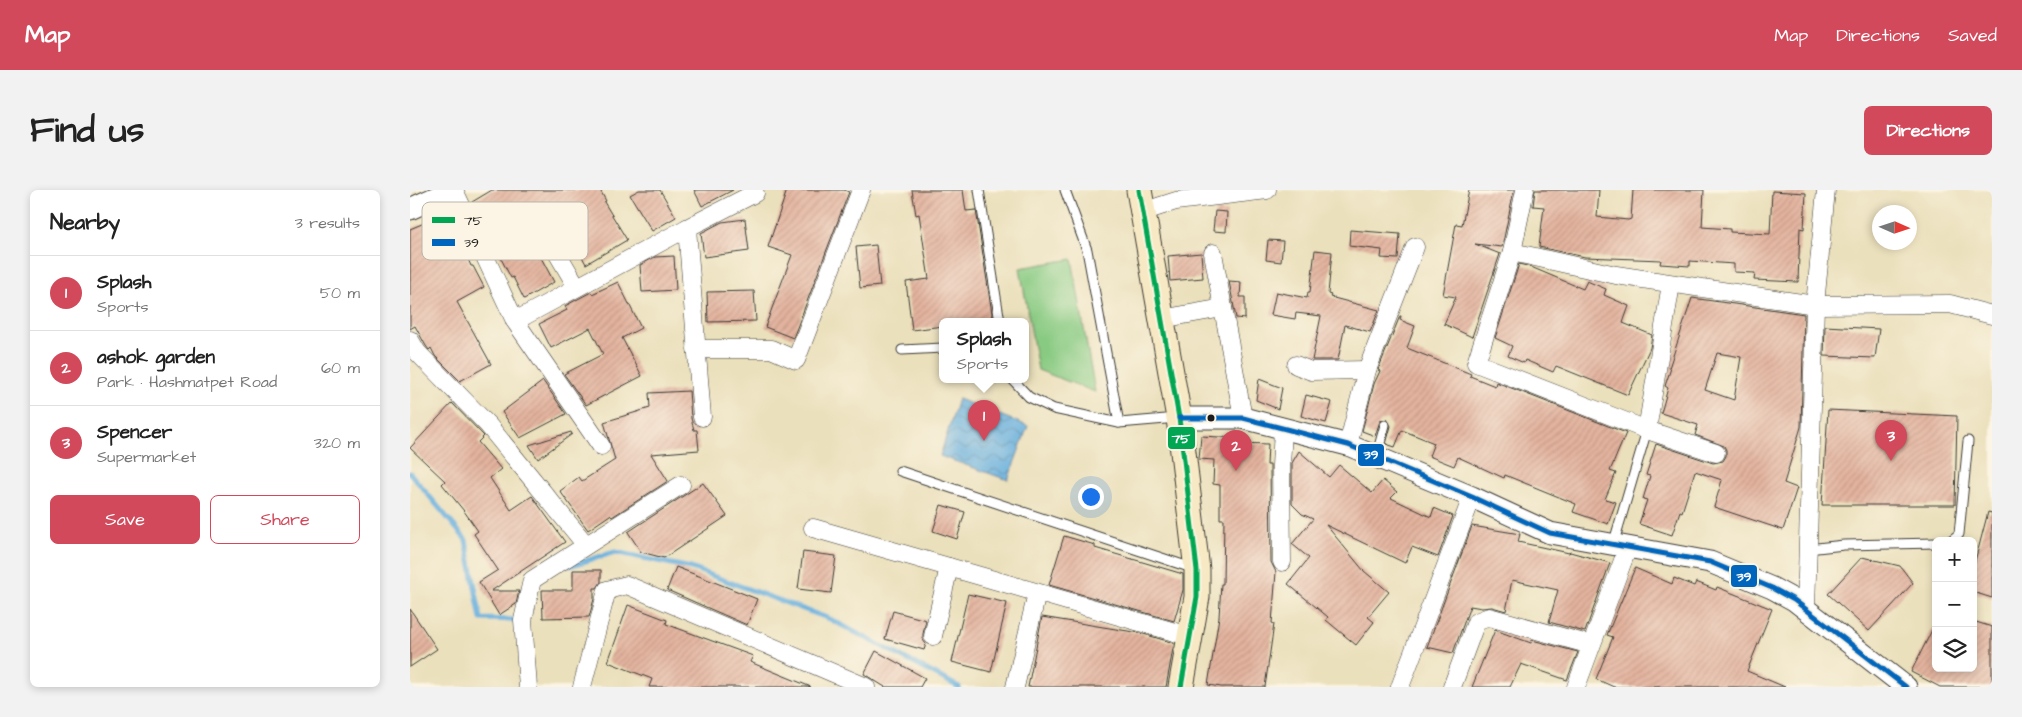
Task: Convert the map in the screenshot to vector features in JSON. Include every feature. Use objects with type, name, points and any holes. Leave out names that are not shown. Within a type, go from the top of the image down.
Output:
[{"type":"main road","points":[[1141,201],[1179,418],[1197,570],[1198,597],[1192,638],[1181,687]]},
{"type":"street","points":[[426,202],[453,190],[459,202]]},
{"type":"street","points":[[696,349],[771,349],[796,360],[861,190]]},
{"type":"street","points":[[1141,201],[1176,201],[1267,190]]},
{"type":"street","points":[[1525,190],[1512,252],[1476,363],[1648,430],[1716,453]]},
{"type":"street","points":[[1806,609],[1815,305],[1826,190]]},
{"type":"street","points":[[515,321],[755,193]]},
{"type":"street","points":[[410,209],[422,204]]},
{"type":"street","points":[[687,228],[702,417]]},
{"type":"street","points":[[1348,445],[1367,370],[1415,247]]},
{"type":"street","points":[[1512,252],[1616,275],[1815,305],[1950,304],[1992,315]]},
{"type":"street","points":[[1213,254],[1243,418]]},
{"type":"street","points":[[486,260],[515,321],[601,446]]},
{"type":"street","points":[[561,260],[577,288]]},
{"type":"street","points":[[1648,430],[1671,284]]},
{"type":"street","points":[[1161,319],[1223,308]]},
{"type":"street","points":[[410,340],[417,352],[488,426],[586,545]]},
{"type":"street","points":[[1296,365],[1311,371],[1367,370]]},
{"type":"street","points":[[1179,418],[1243,418],[1348,445],[1472,496],[1550,533],[1710,562],[1772,588],[1806,609],[1903,686]]},
{"type":"street","points":[[1282,562],[1281,466],[1283,429]]},
{"type":"street","points":[[528,687],[523,620],[532,580],[681,485]]},
{"type":"street","points":[[1400,687],[1472,496]]},
{"type":"street","points":[[812,528],[1192,638]]},
{"type":"street","points":[[1577,687],[1620,546]]},
{"type":"street","points":[[933,636],[949,567]]},
{"type":"street","points":[[582,687],[607,590],[626,585],[866,687]]},
{"type":"street","points":[[1015,687],[1037,592]]},
{"type":"street","points":[[1452,687],[1476,622],[1489,617],[1591,645]]},
{"type":"lane","points":[[979,190],[999,318]]},
{"type":"lane","points":[[1065,190],[1087,250],[1119,423]]},
{"type":"lane","points":[[902,350],[939,348]]},
{"type":"lane","points":[[1016,383],[1029,397],[1054,409],[1119,423],[1179,418]]},
{"type":"lane","points":[[1383,460],[1378,450],[1385,426]]},
{"type":"lane","points":[[1620,546],[1648,430]]},
{"type":"lane","points":[[1955,537],[1959,534],[1968,441]]},
{"type":"lane","points":[[900,471],[1197,570]]},
{"type":"lane","points":[[1808,550],[1844,545],[1932,543]]},
{"type":"green space","points":[[1072,259],[1095,392],[1038,370],[1020,268]]},
{"type":"water","points":[[958,399],[1028,426],[1008,480],[940,456]]},
{"type":"building","points":[[492,190],[600,190],[606,201],[604,202],[627,240],[586,264],[584,260],[588,260],[588,202],[472,202]]},
{"type":"building","points":[[639,190],[660,190],[676,217],[652,231],[630,195]]},
{"type":"building","points":[[694,190],[733,190],[702,206]]},
{"type":"building","points":[[787,190],[844,190],[849,192],[793,338],[765,327],[792,255],[768,247]]},
{"type":"building","points":[[912,190],[963,190],[966,211],[976,210],[993,318],[939,318],[939,327],[912,330],[906,282],[929,279],[919,214],[916,215]]},
{"type":"building","points":[[1469,190],[1514,190],[1502,247],[1475,244],[1500,254],[1472,337],[1444,324],[1456,297],[1443,295],[1456,224],[1462,225]]},
{"type":"building","points":[[1535,190],[1599,190],[1597,217],[1628,220],[1631,219],[1633,190],[1704,190],[1702,227],[1730,229],[1730,232],[1770,234],[1772,191],[1806,193],[1804,229],[1800,228],[1798,282],[1754,280],[1755,273],[1734,272],[1734,264],[1690,261],[1690,266],[1660,264],[1661,260],[1585,257],[1539,247],[1544,207],[1533,206]]},
{"type":"building","points":[[1215,211],[1227,212],[1226,232],[1213,231]]},
{"type":"building","points":[[745,219],[749,251],[704,257],[701,233],[722,222]]},
{"type":"building","points":[[422,224],[422,260],[468,260],[484,287],[457,302],[491,364],[460,381],[435,356],[431,348],[429,350],[415,326],[410,329],[410,229]]},
{"type":"building","points":[[1350,230],[1400,234],[1398,259],[1381,258],[1382,250],[1349,246]]},
{"type":"building","points":[[1268,240],[1283,241],[1281,262],[1266,260]]},
{"type":"building","points":[[876,245],[880,286],[860,288],[856,247]]},
{"type":"building","points":[[1315,250],[1332,252],[1328,294],[1331,295],[1330,297],[1379,310],[1370,332],[1345,325],[1338,360],[1312,360],[1321,316],[1296,313],[1295,319],[1271,315],[1276,292],[1307,298],[1308,292],[1310,292]]},
{"type":"building","points":[[1201,253],[1203,278],[1170,281],[1168,256]]},
{"type":"building","points":[[674,256],[676,290],[642,292],[640,265],[655,257]]},
{"type":"building","points":[[502,260],[542,260],[554,282],[524,299],[513,277],[511,278]]},
{"type":"building","points":[[1519,264],[1531,267],[1583,289],[1587,281],[1606,289],[1604,295],[1629,306],[1623,323],[1652,335],[1650,348],[1628,395],[1556,366],[1553,372],[1525,360],[1524,363],[1508,356],[1512,346],[1495,338]]},
{"type":"building","points":[[1229,281],[1241,282],[1240,297],[1245,297],[1245,319],[1236,318]]},
{"type":"building","points":[[618,282],[641,328],[622,338],[642,376],[586,405],[564,374],[603,354],[590,328],[551,348],[539,324],[567,310],[565,306],[591,292],[592,294]]},
{"type":"building","points":[[754,291],[756,321],[708,322],[707,292]]},
{"type":"building","points":[[1692,298],[1804,314],[1801,427],[1784,483],[1797,488],[1783,530],[1714,507],[1722,480],[1695,471],[1682,512],[1680,511],[1672,535],[1639,524],[1647,500],[1643,499],[1650,476],[1646,475],[1656,444],[1713,463],[1723,461],[1726,456],[1724,446],[1695,435],[1698,425],[1661,413],[1668,388],[1665,386],[1671,368],[1669,368]],"holes":[[[1717,353],[1741,357],[1734,400],[1705,390]]]},
{"type":"building","points":[[1400,316],[1400,320],[1415,326],[1407,348],[1471,374],[1470,376],[1495,386],[1496,382],[1626,433],[1610,471],[1616,473],[1605,499],[1616,502],[1608,524],[1573,512],[1576,504],[1505,475],[1504,478],[1458,457],[1454,466],[1429,456],[1434,443],[1402,430],[1395,447],[1386,444],[1391,426],[1387,419],[1380,421],[1375,436],[1362,431],[1374,384],[1380,371],[1378,370]]},
{"type":"building","points":[[1825,326],[1879,329],[1875,358],[1824,356]]},
{"type":"building","points":[[1259,379],[1282,388],[1278,409],[1256,400]]},
{"type":"building","points":[[543,381],[566,414],[520,438],[502,412]]},
{"type":"building","points":[[689,391],[691,418],[694,430],[697,430],[699,450],[651,454],[668,481],[588,530],[560,491],[579,477],[582,481],[615,460],[604,422],[650,408],[649,393]]},
{"type":"building","points":[[1306,395],[1332,402],[1326,423],[1301,416]]},
{"type":"building","points":[[452,403],[484,436],[478,442],[501,469],[490,478],[511,510],[532,496],[565,542],[491,591],[519,591],[516,604],[499,615],[479,582],[498,570],[474,534],[478,531],[442,484],[445,481],[410,448]]},
{"type":"building","points":[[1828,410],[1957,416],[1955,505],[1822,505]]},
{"type":"building","points":[[571,432],[572,434],[538,459],[529,445]]},
{"type":"building","points":[[1201,436],[1238,438],[1237,443],[1268,444],[1267,465],[1270,465],[1271,562],[1276,572],[1272,623],[1274,624],[1265,687],[1221,687],[1208,685],[1219,617],[1221,584],[1223,584],[1224,519],[1220,519],[1220,485],[1213,484],[1214,460],[1199,459]]},
{"type":"building","points":[[1299,451],[1329,477],[1339,465],[1372,493],[1383,480],[1397,492],[1391,498],[1431,517],[1434,508],[1453,516],[1438,557],[1412,547],[1405,563],[1326,525],[1364,571],[1389,592],[1368,617],[1374,622],[1356,645],[1326,620],[1328,617],[1288,584],[1309,558],[1292,544],[1313,519],[1302,514],[1292,504],[1292,463]]},
{"type":"building","points":[[703,483],[727,516],[664,558],[641,552],[628,532]]},
{"type":"building","points":[[941,505],[965,512],[957,539],[933,531]]},
{"type":"building","points":[[1988,512],[1992,513],[1992,598],[1977,593],[1977,554]]},
{"type":"building","points":[[1472,526],[1520,534],[1518,542],[1570,552],[1610,563],[1585,632],[1549,622],[1558,590],[1512,580],[1506,611],[1492,607],[1470,606],[1453,653],[1427,647]]},
{"type":"building","points":[[1064,536],[1095,545],[1095,548],[1183,574],[1183,590],[1174,621],[1049,585]]},
{"type":"building","points":[[803,552],[836,556],[831,593],[798,589]]},
{"type":"building","points":[[1862,557],[1900,566],[1913,583],[1869,631],[1828,594]]},
{"type":"building","points":[[676,567],[757,599],[747,625],[667,590]]},
{"type":"building","points":[[1635,568],[1672,584],[1674,578],[1694,586],[1696,582],[1716,590],[1717,587],[1772,609],[1747,671],[1785,687],[1614,687],[1596,679],[1613,637],[1607,635]]},
{"type":"building","points":[[573,570],[601,570],[601,582],[597,588],[594,588],[594,599],[589,617],[543,618],[542,590],[573,590]]},
{"type":"building","points":[[968,594],[1007,603],[991,672],[952,662]]},
{"type":"building","points":[[628,605],[667,620],[666,624],[753,656],[750,662],[811,687],[649,687],[652,679],[608,662]]},
{"type":"building","points":[[410,609],[437,649],[410,667]]},
{"type":"building","points":[[893,611],[926,620],[923,634],[923,640],[926,644],[924,650],[885,639]]},
{"type":"building","points":[[1042,617],[1140,633],[1174,643],[1166,687],[1028,687]]},
{"type":"building","points":[[1977,622],[1992,627],[1992,687],[1940,687],[1911,672],[1932,630],[1932,672],[1977,672]]},
{"type":"building","points":[[1495,630],[1531,643],[1532,640],[1578,652],[1567,680],[1521,664],[1510,687],[1472,687]]},
{"type":"building","points":[[876,651],[925,678],[920,687],[885,687],[864,674]]},
{"type":"waterway","points":[[410,473],[466,540],[481,619],[519,620]]},
{"type":"waterway","points":[[569,566],[615,552],[691,568],[830,619],[959,687]]},
{"type":"transit line","name":"75","points":[[1139,190],[1179,418],[1197,570],[1197,597],[1181,687]]},
{"type":"transit line","name":"39","points":[[1179,418],[1243,418],[1348,445],[1472,497],[1550,533],[1710,562],[1772,588],[1794,600],[1906,687]]},
{"type":"place","name":"Splash","points":[[984,441]]},
{"type":"place","name":"Spencer","points":[[1891,461]]},
{"type":"place","name":"ashok garden","points":[[1236,471]]}]
